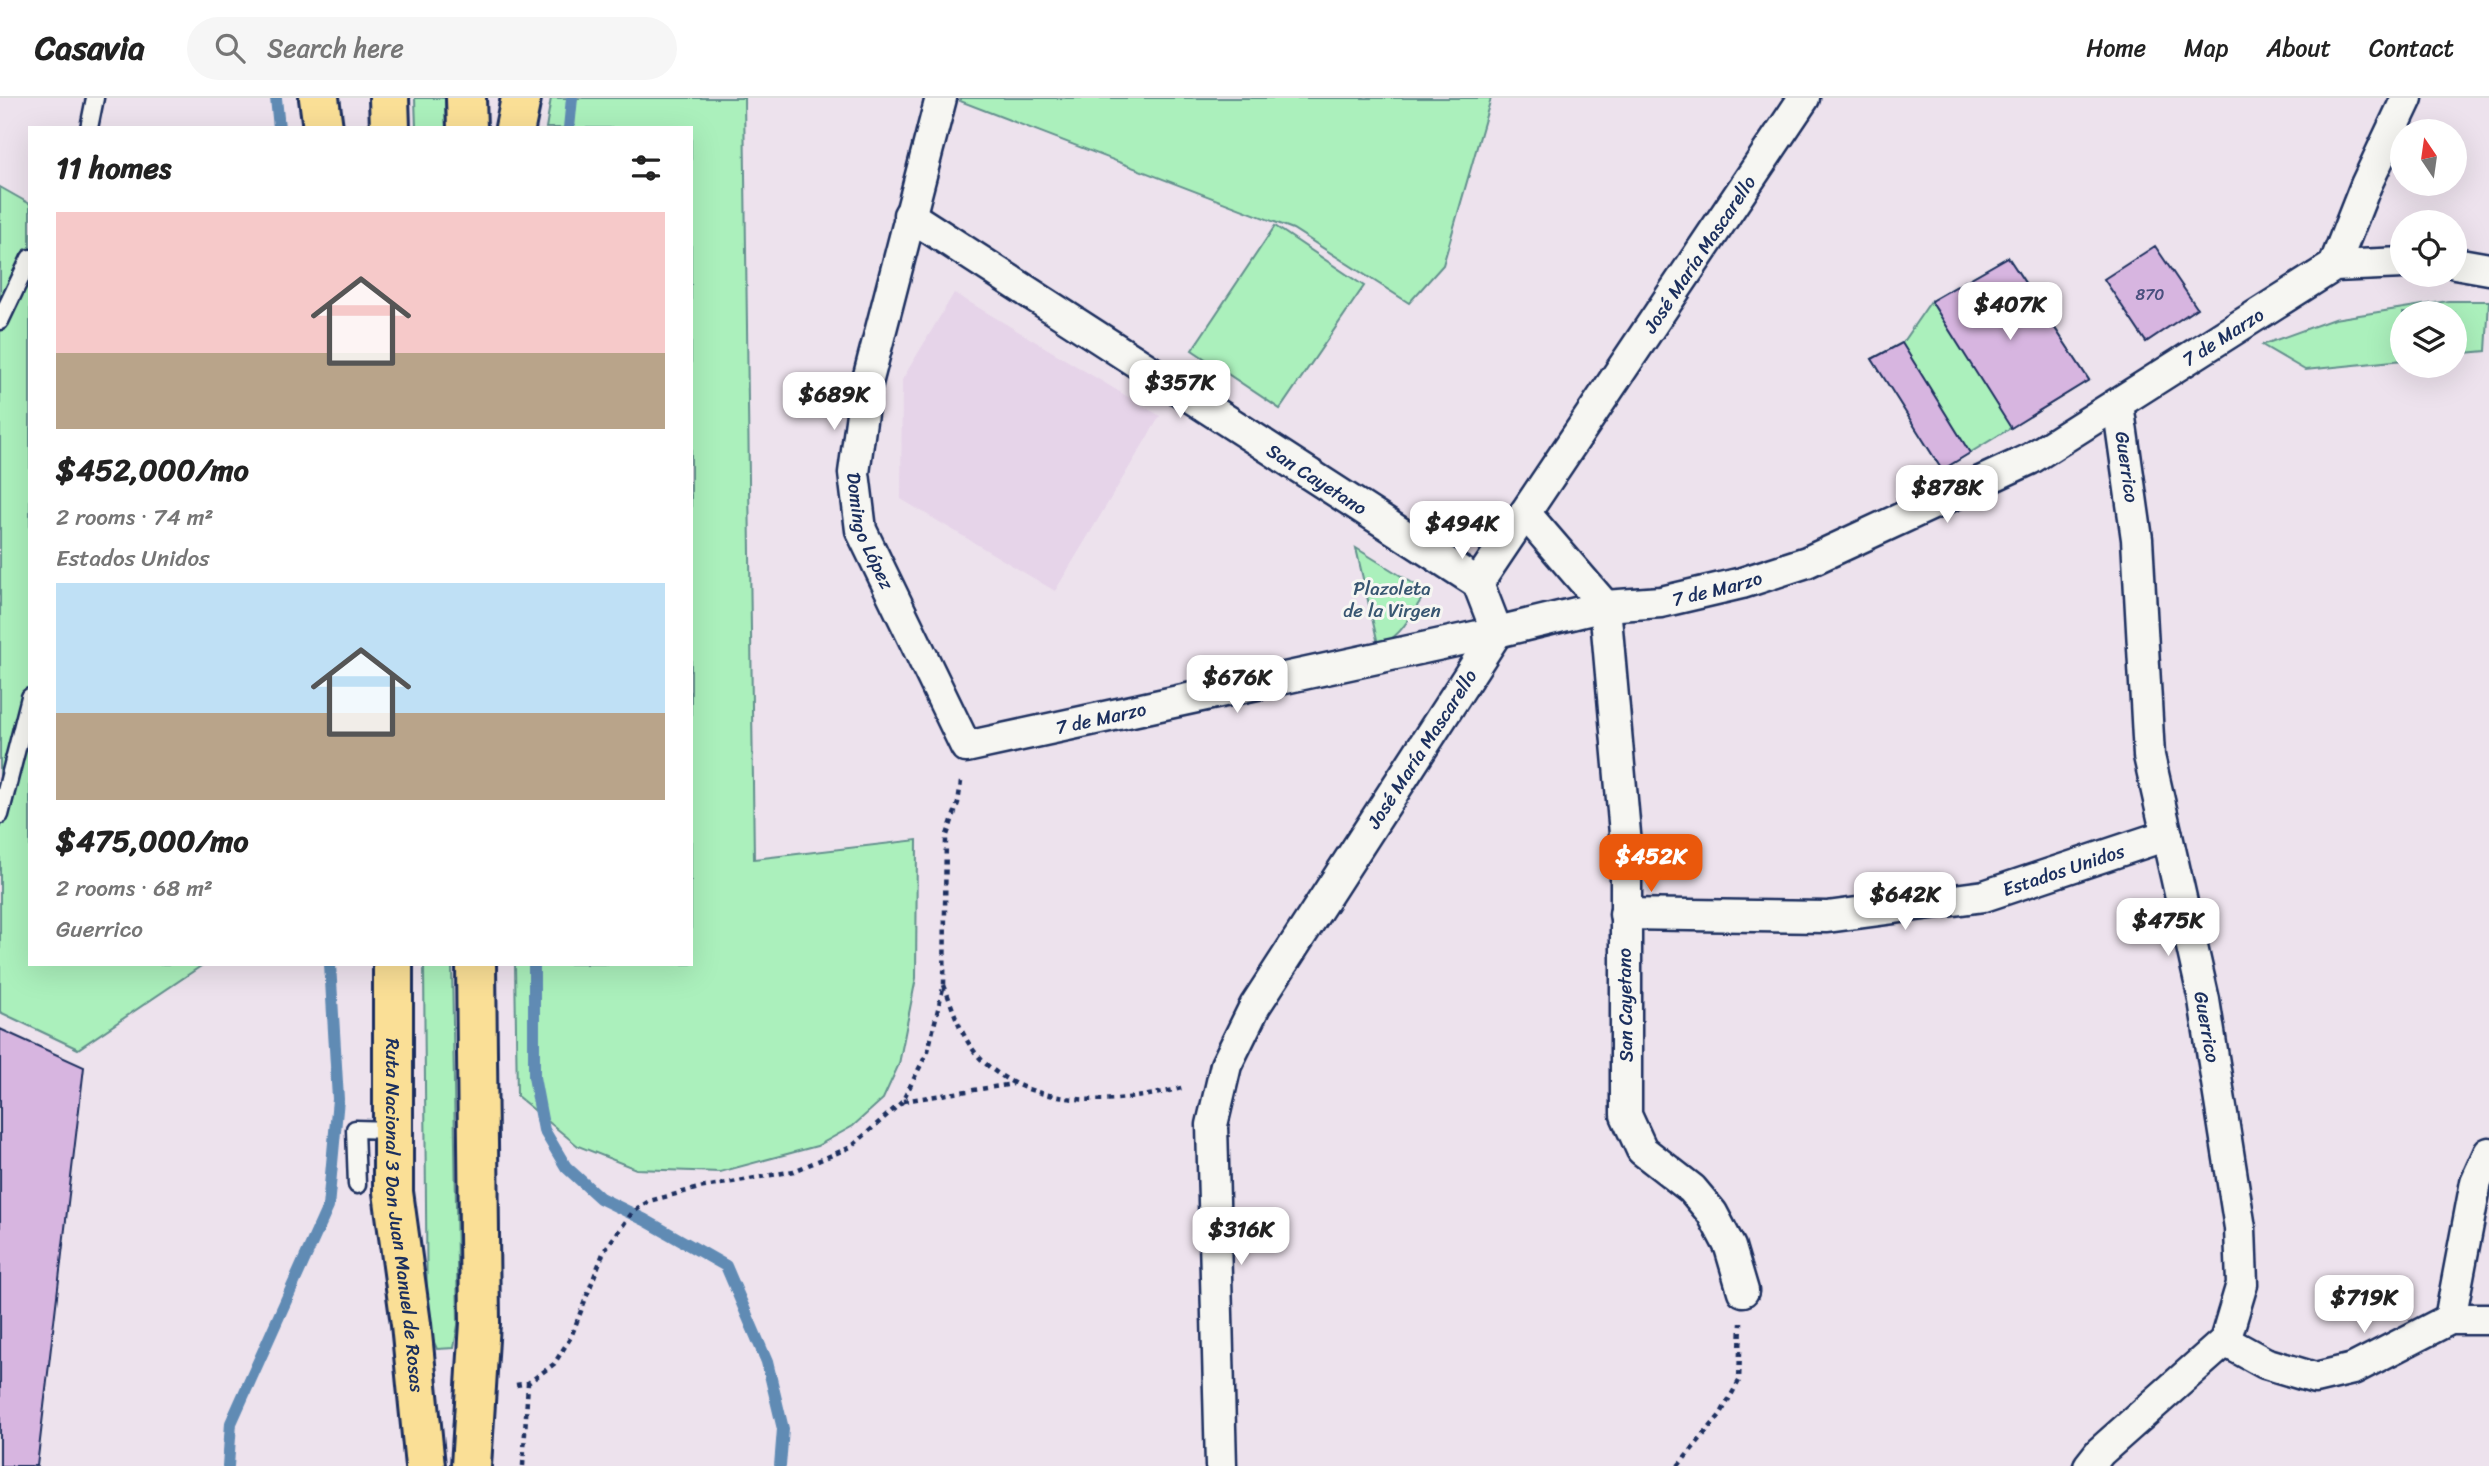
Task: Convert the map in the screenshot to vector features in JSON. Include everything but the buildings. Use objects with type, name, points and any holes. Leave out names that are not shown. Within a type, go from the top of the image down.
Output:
[{"type":"highway","points":[[319,98],[323,126]]},
{"type":"highway","points":[[390,98],[390,126]]},
{"type":"highway","points":[[466,98],[467,126]]},
{"type":"highway","points":[[515,126],[521,98]]},
{"type":"highway","name":"Ruta Nacional 3 Don Juan Manuel de Rosas","points":[[393,966],[393,1192],[411,1324],[425,1466]]},
{"type":"highway","points":[[471,1466],[480,1323],[476,966]]},
{"type":"street","name":"Domingo López","points":[[941,98],[865,391],[854,473],[861,530],[966,747]]},
{"type":"street","name":"José María Mascarello","points":[[1478,583],[1804,98]]},
{"type":"street","points":[[2390,264],[2334,266],[2366,185],[2407,98]]},
{"type":"street","name":"San Cayetano","points":[[909,215],[1478,583]]},
{"type":"street","points":[[2467,265],[2489,269]]},
{"type":"street","name":"7 de Marzo","points":[[966,747],[1497,632],[1605,606],[1675,599],[1742,583],[1807,562],[2030,459],[2334,266]]},
{"type":"street","name":"Guerrico","points":[[2118,404],[2137,539],[2149,756],[2204,1000],[2240,1227],[2242,1284],[2225,1341]]},
{"type":"street","points":[[1525,513],[1605,606]]},
{"type":"street","points":[[1478,583],[1497,632]]},
{"type":"street","name":"San Cayetano","points":[[1605,606],[1626,845],[1626,1115],[1642,1150],[1692,1189],[1712,1213],[1730,1247],[1743,1291]]},
{"type":"street","name":"José María Mascarello","points":[[1221,1466],[1212,1125],[1226,1065],[1255,1006],[1497,632]]},
{"type":"street","name":"Estados Unidos","points":[[1625,914],[1826,917],[1984,896],[2167,835]]},
{"type":"street","points":[[2450,1319],[2476,1182],[2489,1153]]},
{"type":"street","points":[[2089,1466],[2100,1452],[2225,1341],[2265,1363],[2315,1378],[2353,1369],[2450,1319],[2489,1320]]},
{"type":"lane","points":[[89,126],[95,98]]},
{"type":"lane","points":[[0,321],[28,262]]},
{"type":"lane","points":[[0,816],[28,705]]},
{"type":"lane","points":[[358,1185],[355,1129],[393,1130]]},
{"type":"path","points":[[477,1392],[528,1383],[554,1364],[571,1337],[604,1251],[632,1213],[649,1201],[699,1188],[794,1171],[851,1147],[902,1101],[928,1051],[944,984],[946,838],[958,803],[966,747]]},
{"type":"path","points":[[944,984],[958,1023],[978,1056],[1013,1084],[1051,1097],[1091,1100],[1162,1093],[1204,1082],[1226,1065]]},
{"type":"path","points":[[902,1101],[1013,1084]]},
{"type":"path","points":[[1678,1466],[1720,1415],[1739,1381],[1743,1291]]},
{"type":"path","points":[[523,1466],[528,1383]]},
{"type":"shaded area","points":[[954,293],[1160,416],[1055,591],[901,499],[902,380]]},
{"type":"green space","points":[[415,98],[445,98],[446,126],[416,126]]},
{"type":"green space","points":[[551,98],[744,98],[754,859],[917,840],[916,978],[899,1064],[883,1099],[853,1126],[817,1146],[720,1172],[636,1169],[578,1146],[517,1096],[515,966],[693,966],[693,126],[546,126]]},
{"type":"green space","points":[[961,98],[1491,98],[1443,265],[1409,303],[1293,229],[960,101]]},
{"type":"green space","points":[[0,187],[28,203],[28,966],[201,966],[78,1049],[0,1012]]},
{"type":"green space","points":[[1275,226],[1364,286],[1280,409],[1192,350]]},
{"type":"green space","points":[[2008,257],[2089,380],[1942,470],[1872,359],[1902,343],[1931,301]]},
{"type":"green space","points":[[2467,301],[2489,301],[2486,351],[2467,353]]},
{"type":"green space","points":[[2390,310],[2390,361],[2305,370],[2262,345],[2334,319]]},
{"type":"green space","name":"Plazoleta de la Virgen","points":[[1356,548],[1419,587],[1421,600],[1408,620],[1392,638],[1378,644]]},
{"type":"green space","points":[[424,966],[452,966],[458,1325],[454,1348],[437,1349],[427,1326]]},
{"type":"waterway","points":[[276,98],[279,126]]},
{"type":"waterway","points":[[569,126],[572,98]]},
{"type":"waterway","points":[[228,1466],[231,1423],[328,1207],[338,1099],[330,966]]},
{"type":"waterway","points":[[534,966],[534,1077],[544,1130],[566,1167],[600,1198],[726,1266],[767,1362],[783,1429],[780,1466]]}]
